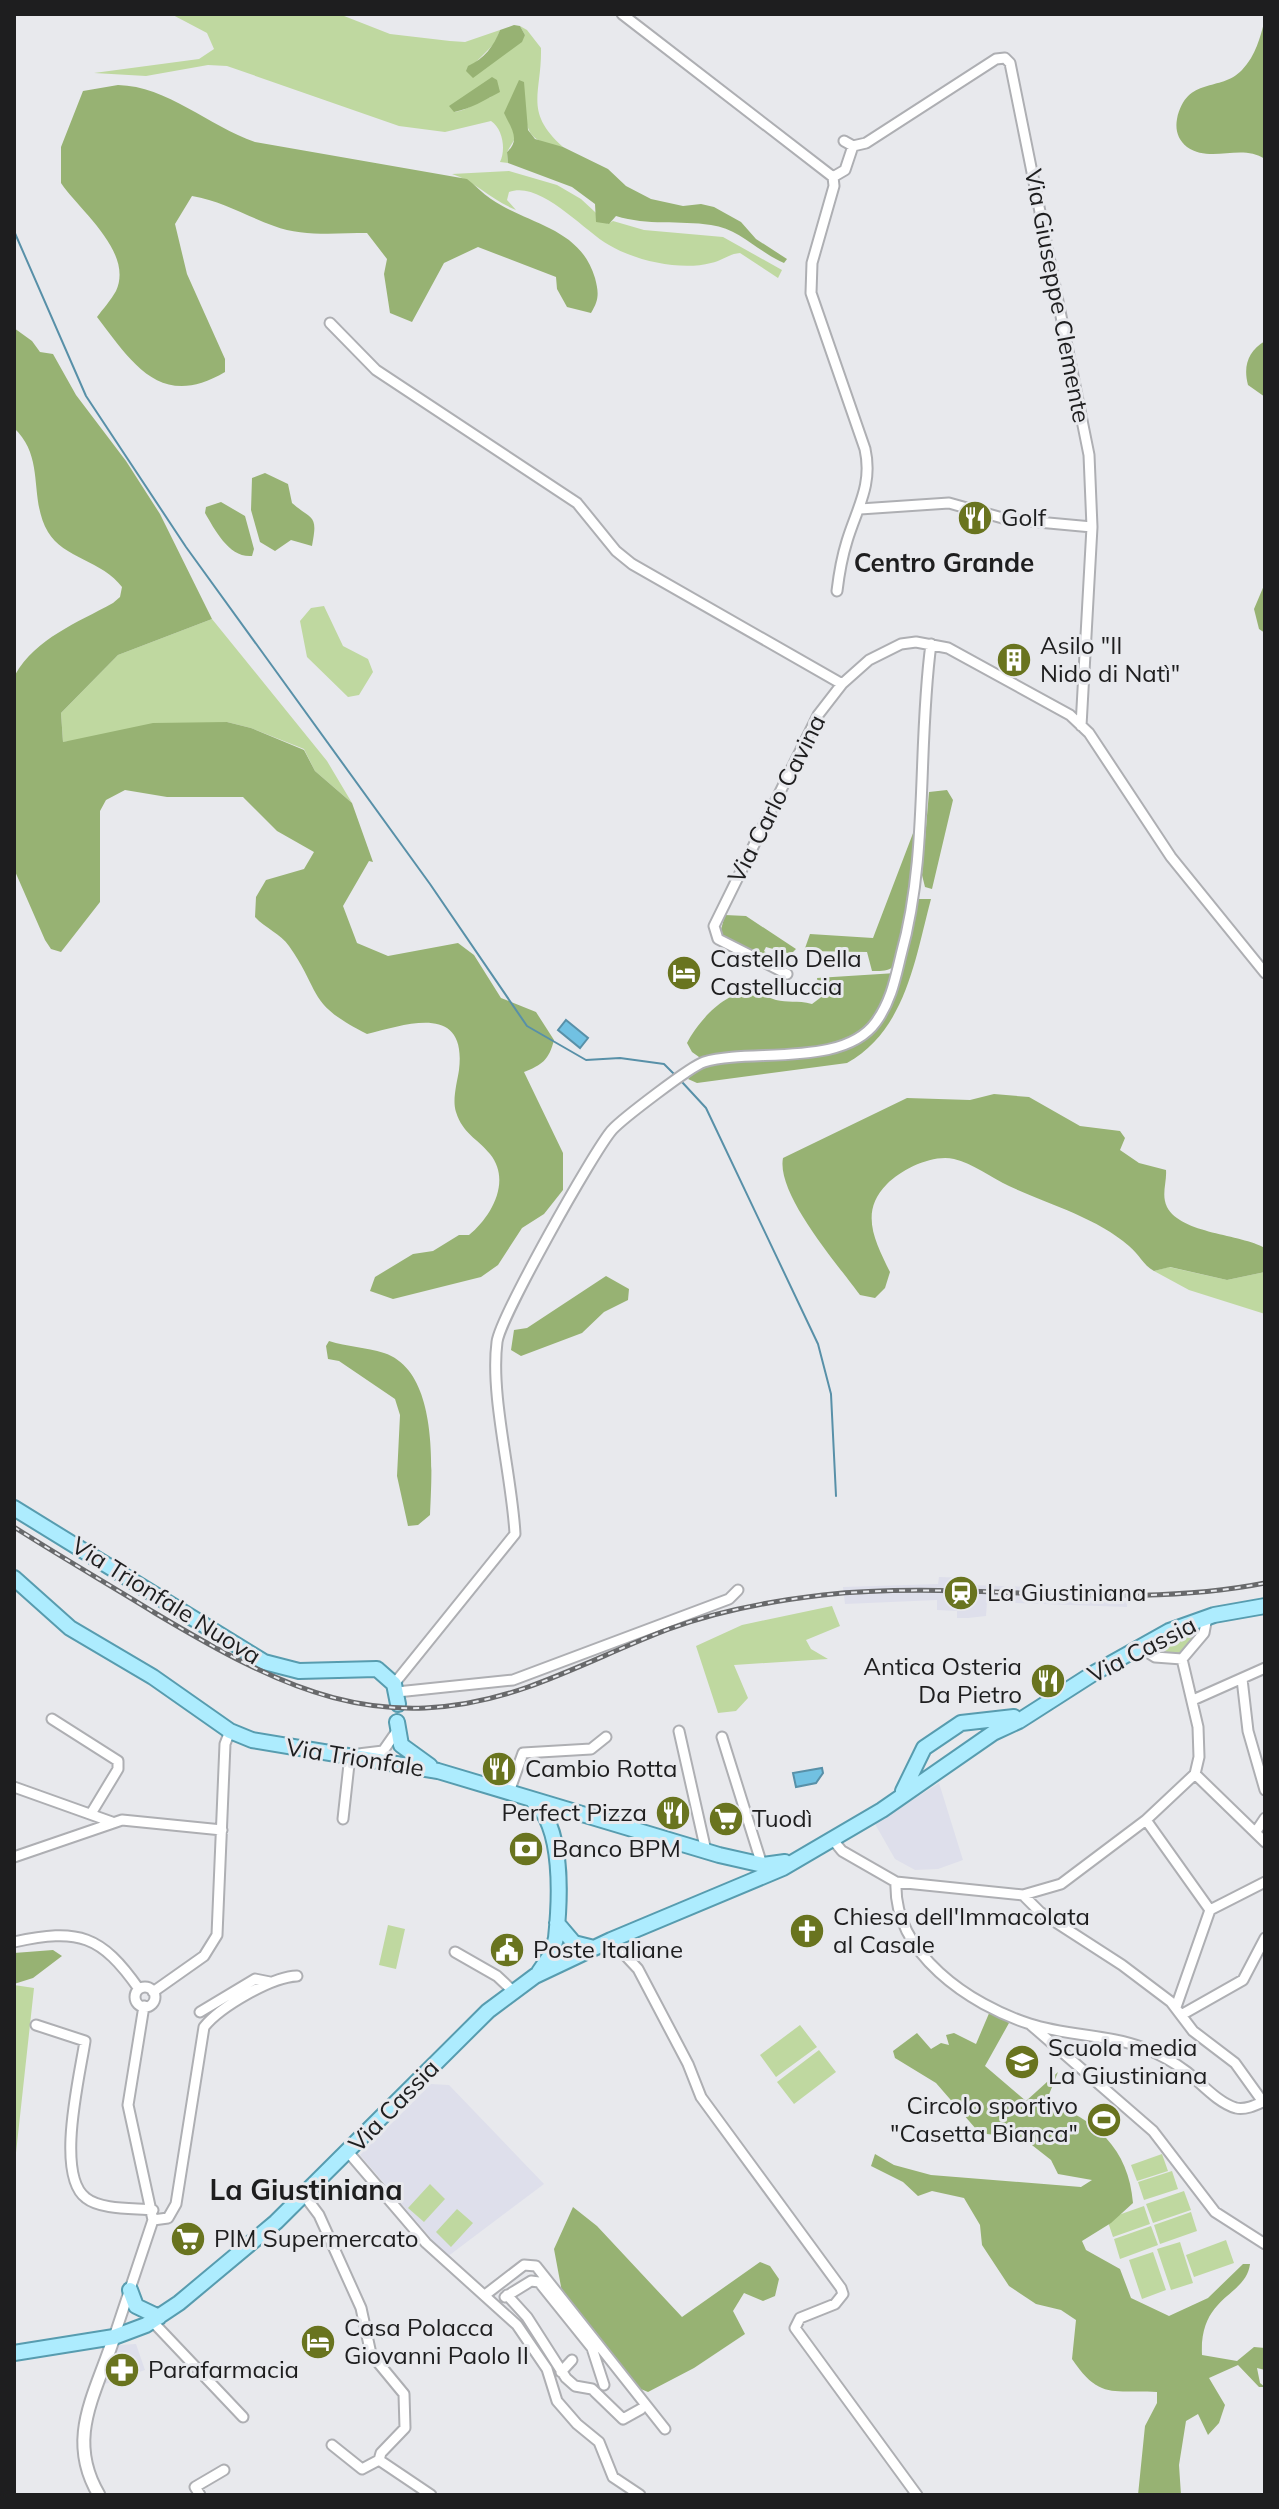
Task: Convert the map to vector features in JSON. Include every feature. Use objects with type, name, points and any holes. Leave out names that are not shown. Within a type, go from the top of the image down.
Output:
[{"type":"main road","name":"Via Trionfale Nuova","points":[[14,1508],[264,1662],[299,1671],[371,1668],[382,1672],[396,1694]]},
{"type":"main road","name":"Via Trionfale","points":[[15,1582],[70,1628],[153,1677],[230,1731],[255,1741],[438,1771],[735,1859],[757,1876],[797,1859]]},
{"type":"main road","name":"Via Cassia","points":[[797,1859],[896,1801],[980,1742],[1139,1647],[1207,1617],[1265,1606]]},
{"type":"main road","name":"Via Cassia","points":[[896,1801],[924,1748],[969,1721],[1026,1715]]},
{"type":"main road","points":[[969,1721],[981,1729],[980,1742]]},
{"type":"main road","points":[[397,1727],[404,1748],[438,1771]]},
{"type":"main road","points":[[919,1761],[923,1770],[936,1771]]},
{"type":"main road","points":[[529,1798],[548,1817],[555,1837],[557,1923],[552,1953],[535,1976]]},
{"type":"main road","points":[[555,1837],[566,1820],[586,1815]]},
{"type":"main road","name":"Via Cassia","points":[[14,2353],[114,2337],[156,2319],[227,2265],[304,2195],[478,2020],[513,1991],[535,1976],[594,1948],[757,1876]]},
{"type":"main road","points":[[557,1923],[572,1941],[594,1948]]},
{"type":"main road","points":[[130,2290],[136,2306],[156,2319]]},
{"type":"street","points":[[622,14],[833,177],[834,186],[812,263],[811,285],[865,449],[868,479],[860,509],[847,538],[837,591]]},
{"type":"street","name":"Via Giuseppe Clemente","points":[[833,177],[845,170],[848,144],[866,143],[996,59],[1002,57],[1009,61],[1089,455],[1092,527],[1081,726]]},
{"type":"street","points":[[330,323],[376,370],[577,503],[616,551],[632,564],[842,684]]},
{"type":"street","points":[[860,509],[949,503],[1006,519],[1092,527]]},
{"type":"street","name":"Via Carlo Cavina","points":[[787,974],[718,939],[713,929],[805,735],[842,684],[884,651],[901,644],[931,644]]},
{"type":"street","points":[[396,1694],[515,1534],[513,1496],[496,1373],[497,1339],[525,1282],[613,1130],[702,1062],[776,1056],[842,1045],[863,1035],[888,1004],[910,924],[922,806],[931,644],[948,648],[1067,713],[1081,726],[1171,857],[1265,973]]},
{"type":"street","points":[[396,1694],[513,1680],[729,1599],[738,1590]]},
{"type":"street","points":[[1182,1659],[1204,1633],[1207,1617]]},
{"type":"street","points":[[1139,1647],[1155,1657],[1182,1659]]},
{"type":"street","points":[[833,1840],[842,1851],[896,1882],[1023,1895],[1066,1881],[1146,1820],[1195,1774],[1200,1751],[1193,1700],[1182,1659]]},
{"type":"street","points":[[1193,1700],[1265,1668]]},
{"type":"street","points":[[1242,1679],[1248,1731],[1265,1790]]},
{"type":"street","points":[[52,1719],[118,1761],[117,1771],[92,1812]]},
{"type":"street","points":[[343,1819],[350,1755],[383,1751],[397,1727]]},
{"type":"street","points":[[153,1992],[204,1956],[214,1942],[220,1912],[225,1744],[230,1731]]},
{"type":"street","points":[[679,1731],[706,1851]]},
{"type":"street","points":[[509,1792],[523,1753],[591,1749],[606,1737]]},
{"type":"street","points":[[722,1737],[757,1876]]},
{"type":"street","points":[[1195,1774],[1257,1830],[1265,1842]]},
{"type":"street","points":[[14,1787],[92,1812],[112,1822]]},
{"type":"street","points":[[1257,1830],[1265,1818]]},
{"type":"street","points":[[14,1857],[112,1822],[130,1819],[222,1830]]},
{"type":"street","points":[[1146,1820],[1210,1910]]},
{"type":"street","points":[[735,1859],[757,1876]]},
{"type":"street","points":[[896,1882],[898,1905],[908,1933],[936,1970],[963,1990],[1031,2025],[1153,2131],[1215,2212],[1265,2244]]},
{"type":"street","points":[[1180,2011],[1210,1910],[1265,1882]]},
{"type":"street","points":[[1023,1895],[1040,1912],[1122,1965],[1180,2011],[1193,2031],[1243,2072],[1264,2102],[1246,2108],[1233,2107],[1178,2065],[1148,2050],[1090,2034],[1031,2025]]},
{"type":"street","points":[[14,1942],[54,1934],[94,1942],[121,1963],[139,1989]]},
{"type":"street","points":[[1180,2011],[1243,1980],[1265,1938]]},
{"type":"street","points":[[611,1940],[638,1969],[688,2064],[701,2097],[841,2288],[843,2294],[838,2302],[800,2318],[795,2328],[917,2495]]},
{"type":"street","points":[[455,1952],[497,1976],[513,1991]]},
{"type":"street","points":[[36,2025],[85,2041],[70,2147],[77,2189],[84,2197],[101,2204],[167,2219],[175,2208],[204,2027],[215,2015],[270,1982],[297,1976]]},
{"type":"street","points":[[200,2012],[255,1979],[270,1982]]},
{"type":"street","points":[[139,1989],[147,1987],[153,1992]]},
{"type":"street","points":[[139,1989],[136,1999],[144,2006]]},
{"type":"street","points":[[144,2006],[153,2002],[153,1992]]},
{"type":"street","points":[[99,2495],[86,2470],[81,2437],[153,2215],[128,2105],[144,2006]]},
{"type":"street","points":[[349,2153],[426,2243],[517,2325],[546,2366],[559,2403],[599,2442],[611,2474],[640,2495]]},
{"type":"street","points":[[304,2195],[319,2215],[361,2308],[371,2354],[405,2400],[405,2428],[381,2453],[379,2460],[362,2469],[332,2445]]},
{"type":"street","points":[[485,2295],[524,2265],[536,2266],[665,2429]]},
{"type":"street","points":[[496,2304],[531,2281],[539,2282],[592,2348],[604,2385]]},
{"type":"street","points":[[507,2295],[527,2317],[561,2372],[575,2386],[592,2389],[623,2419],[641,2409]]},
{"type":"street","points":[[156,2319],[243,2417]]},
{"type":"street","points":[[561,2372],[572,2360]]},
{"type":"street","points":[[379,2460],[431,2495]]},
{"type":"street","points":[[193,2492],[224,2470]]},
{"type":"shaded area","points":[[939,1577],[969,1578],[970,1585],[1128,1590],[1127,1607],[987,1602],[986,1616],[957,1618],[957,1611],[937,1610],[937,1600],[845,1604],[843,1587],[938,1584]]},
{"type":"shaded area","points":[[939,1783],[963,1860],[938,1869],[915,1870],[895,1859],[875,1824]]},
{"type":"shaded area","points":[[431,2084],[449,2085],[544,2184],[447,2257],[360,2155]]},
{"type":"shaded area","points":[[136,2344],[145,2370],[105,2384],[119,2345]]},
{"type":"green space","points":[[171,14],[339,14],[390,34],[465,42],[500,30],[495,43],[467,71],[525,35],[520,26],[541,48],[539,112],[543,123],[563,147],[544,143],[534,137],[526,120],[507,152],[508,163],[500,162],[502,140],[491,121],[445,132],[399,126],[227,66],[208,65],[146,76],[94,73],[199,59],[214,49],[207,33]],"holes":[[[497,80],[491,97],[464,109],[454,112]]]},
{"type":"green space","points":[[1265,19],[1265,159],[1246,153],[1206,154],[1187,147],[1177,131],[1182,105],[1196,90],[1224,81],[1242,70],[1254,52]]},
{"type":"green space","points":[[520,26],[525,35],[522,42],[473,78],[466,71],[468,66],[488,51],[500,30]]},
{"type":"green space","points":[[492,77],[497,80],[500,92],[460,111],[454,112],[449,106]]},
{"type":"green space","points":[[519,80],[524,82],[528,130],[535,139],[563,147],[608,169],[626,186],[651,199],[683,206],[701,204],[714,207],[741,222],[756,239],[787,259],[784,263],[731,231],[711,225],[640,221],[616,216],[609,224],[596,222],[595,204],[572,187],[508,163],[507,152],[514,138],[504,113]]},
{"type":"green space","points":[[118,85],[136,87],[171,99],[255,142],[467,179],[491,199],[552,229],[578,248],[595,278],[598,296],[594,308],[591,313],[567,307],[557,289],[556,277],[478,247],[444,263],[412,322],[390,313],[384,274],[387,259],[367,233],[297,232],[192,196],[175,224],[187,274],[225,359],[225,372],[203,382],[183,386],[166,384],[136,365],[97,317],[116,291],[120,276],[118,261],[102,232],[61,183],[61,147],[83,91]]},
{"type":"green space","points":[[509,171],[557,185],[581,199],[608,224],[613,221],[644,230],[723,237],[782,270],[778,278],[740,253],[715,262],[686,266],[645,260],[609,245],[561,208],[534,193],[521,190],[509,192],[507,200],[516,210],[452,174]]},
{"type":"green space","points":[[14,328],[32,341],[40,352],[53,354],[76,395],[126,461],[160,514],[212,619],[118,655],[61,713],[63,742],[153,723],[227,722],[251,728],[304,750],[315,771],[352,803],[373,862],[369,861],[343,906],[357,943],[388,956],[458,943],[474,955],[501,998],[536,1012],[554,1040],[544,1061],[524,1072],[563,1153],[563,1190],[544,1214],[522,1228],[498,1265],[481,1277],[393,1299],[370,1291],[375,1277],[413,1254],[433,1251],[459,1235],[469,1235],[485,1219],[499,1187],[496,1164],[462,1126],[456,1112],[459,1049],[454,1035],[444,1027],[431,1023],[416,1023],[367,1034],[348,1023],[324,1005],[286,942],[255,917],[256,897],[266,880],[304,869],[314,852],[277,831],[243,797],[167,797],[125,790],[106,800],[100,811],[100,902],[61,952],[51,949],[45,940],[14,869],[15,675],[46,641],[113,603],[120,597],[122,587],[105,571],[63,548],[48,532],[42,519],[30,452],[14,428]]},
{"type":"green space","points":[[1265,341],[1265,397],[1248,385],[1246,372],[1251,354]]},
{"type":"green space","points":[[265,473],[288,484],[292,503],[312,519],[312,546],[291,540],[275,551],[260,542],[251,510],[252,478]]},
{"type":"green space","points":[[221,502],[245,516],[254,549],[252,556],[236,553],[230,548],[205,513],[206,507]]},
{"type":"green space","points":[[1265,583],[1265,633],[1259,629],[1254,609]]},
{"type":"green space","points":[[324,606],[343,646],[368,659],[373,672],[359,695],[348,697],[307,657],[300,621],[311,608]]},
{"type":"green space","points":[[212,619],[327,761],[352,803],[315,771],[304,749],[227,722],[63,742],[61,713],[118,655]]},
{"type":"green space","points":[[947,790],[953,800],[932,889],[925,887],[922,875],[929,792]]},
{"type":"green space","points":[[915,828],[908,919],[895,965],[887,970],[872,971],[867,952],[804,951],[810,934],[873,938]]},
{"type":"green space","points":[[918,899],[931,899],[913,969],[895,1012],[883,1032],[867,1049],[847,1063],[697,1083],[688,1079],[706,1062],[692,1052],[687,1043],[705,1017],[733,996],[753,992],[780,1001],[812,1004],[820,998],[817,978],[896,973],[903,962]]},
{"type":"green space","points":[[725,915],[746,916],[796,949],[791,954],[766,947],[764,951],[779,963],[773,963],[722,937],[720,933]]},
{"type":"green space","points":[[994,1094],[1029,1097],[1080,1126],[1120,1131],[1125,1138],[1120,1150],[1139,1163],[1166,1170],[1165,1202],[1174,1216],[1198,1228],[1265,1248],[1265,1272],[1227,1280],[1170,1267],[1154,1271],[1129,1246],[1102,1227],[1009,1186],[968,1164],[946,1158],[909,1168],[893,1178],[878,1195],[872,1227],[890,1272],[885,1288],[875,1298],[860,1295],[798,1209],[783,1173],[783,1158],[907,1098],[970,1100]]},
{"type":"green space","points":[[1169,1267],[1227,1280],[1265,1272],[1265,1314],[1189,1290],[1154,1271]]},
{"type":"green space","points":[[606,1276],[629,1289],[628,1300],[604,1312],[582,1333],[521,1356],[511,1350],[514,1330],[527,1328]]},
{"type":"green space","points":[[329,1341],[384,1353],[402,1363],[415,1379],[423,1400],[431,1448],[430,1515],[418,1525],[408,1526],[397,1476],[400,1415],[395,1399],[339,1361],[328,1359],[326,1346]]},
{"type":"green space","points":[[832,1606],[840,1626],[806,1640],[811,1649],[828,1659],[734,1665],[748,1698],[736,1711],[718,1713],[696,1646],[742,1625]]},
{"type":"green space","points":[[1198,1630],[1180,1654],[1155,1650],[1160,1644]]},
{"type":"green space","points":[[388,1925],[405,1929],[396,1969],[379,1965]]},
{"type":"green space","points":[[53,1950],[62,1956],[33,1978],[14,1984],[14,1953]]},
{"type":"green space","points":[[14,1985],[34,1988],[14,2171]]},
{"type":"green space","points":[[990,2011],[1009,2023],[985,2066],[1026,2101],[1058,2072],[1046,2102],[1080,2117],[1094,2127],[1117,2152],[1125,2167],[1133,2203],[1111,2223],[1082,2241],[1086,2250],[1120,2269],[1131,2298],[1169,2316],[1208,2298],[1243,2264],[1250,2264],[1247,2275],[1223,2299],[1208,2320],[1202,2355],[1237,2361],[1254,2347],[1265,2348],[1265,2370],[1257,2368],[1260,2383],[1265,2387],[1259,2387],[1238,2365],[1209,2378],[1225,2405],[1219,2423],[1208,2435],[1198,2414],[1186,2421],[1179,2465],[1181,2495],[1138,2495],[1145,2426],[1157,2403],[1157,2392],[1109,2390],[1091,2381],[1082,2372],[1072,2359],[1076,2320],[1061,2310],[1036,2304],[1009,2286],[982,2245],[980,2225],[964,2198],[932,2191],[918,2196],[903,2182],[871,2166],[875,2154],[894,2165],[931,2175],[1081,2187],[1092,2180],[1058,2174],[1051,2160],[1023,2138],[987,2134],[976,2129],[936,2083],[895,2058],[893,2051],[917,2033],[931,2049],[941,2043],[949,2045],[946,2035],[954,2033],[976,2044]]},
{"type":"green space","points":[[800,2025],[817,2047],[776,2077],[760,2055]]},
{"type":"green space","points":[[819,2050],[836,2072],[794,2104],[777,2082]]},
{"type":"green space","points":[[1162,2154],[1168,2171],[1137,2181],[1131,2165]]},
{"type":"green space","points":[[1172,2171],[1178,2189],[1144,2200],[1138,2182]]},
{"type":"green space","points":[[430,2184],[445,2199],[424,2222],[408,2208]]},
{"type":"green space","points":[[1184,2191],[1191,2210],[1153,2223],[1146,2204]]},
{"type":"green space","points":[[1144,2206],[1150,2224],[1113,2237],[1107,2219]]},
{"type":"green space","points":[[573,2207],[597,2226],[682,2317],[760,2262],[770,2266],[779,2279],[775,2296],[763,2301],[744,2293],[733,2311],[745,2334],[694,2368],[648,2392],[636,2387],[562,2292],[554,2249]]},
{"type":"green space","points":[[457,2209],[473,2223],[451,2247],[436,2232]]},
{"type":"green space","points":[[1191,2212],[1197,2231],[1160,2244],[1154,2225]]},
{"type":"green space","points":[[1151,2226],[1158,2245],[1120,2259],[1114,2239]]},
{"type":"green space","points":[[1226,2240],[1234,2263],[1194,2277],[1186,2255]]},
{"type":"green space","points":[[1180,2242],[1193,2283],[1171,2290],[1157,2249]]},
{"type":"green space","points":[[1153,2252],[1166,2290],[1142,2299],[1129,2260]]},
{"type":"water","points":[[566,1020],[588,1038],[580,1048],[558,1030]]},
{"type":"water","points":[[822,1768],[823,1773],[816,1783],[796,1787],[793,1773]]},
{"type":"waterway","points":[[14,231],[86,396],[186,547],[430,884],[527,1026],[586,1060],[620,1058],[664,1064],[675,1075]]},
{"type":"waterway","points":[[682,1082],[706,1108],[818,1344],[831,1394],[836,1496]]},
{"type":"railway","points":[[14,1527],[246,1664],[333,1698],[378,1706],[425,1708],[475,1702],[528,1687],[651,1636],[706,1617],[803,1597],[934,1590],[1155,1595],[1265,1583]]},
{"type":"place","name":"Golf","points":[[975,518]]},
{"type":"place","name":"Asilo \"Il Nido di Natì\"","points":[[1014,660]]},
{"type":"place","name":"Castello Della Castelluccia","points":[[684,973]]},
{"type":"place","name":"La Giustiniana","points":[[961,1593]]},
{"type":"place","name":"Antica Osteria Da Pietro","points":[[1048,1681]]},
{"type":"place","name":"Cambio Rotta","points":[[499,1769]]},
{"type":"place","name":"Perfect Pizza","points":[[673,1813]]},
{"type":"place","name":"Tuodì","points":[[726,1819]]},
{"type":"place","name":"Banco BPM","points":[[526,1849]]},
{"type":"place","name":"Chiesa dell'Immacolata al Casale","points":[[807,1931]]},
{"type":"place","name":"Poste Italiane","points":[[507,1950]]},
{"type":"place","name":"Scuola media La Giustiniana","points":[[1022,2062]]},
{"type":"place","name":"Circolo sportivo \"Casetta Bianca\"","points":[[1104,2120]]},
{"type":"place","name":"PIM Supermercato","points":[[188,2239]]},
{"type":"place","name":"Casa Polacca Giovanni Paolo II","points":[[318,2342]]},
{"type":"place","name":"Parafarmacia","points":[[122,2370]]},
{"type":"district","name":"Centro Grande","points":[[944,563]]},
{"type":"district","name":"La Giustiniana","points":[[306,2190]]}]
